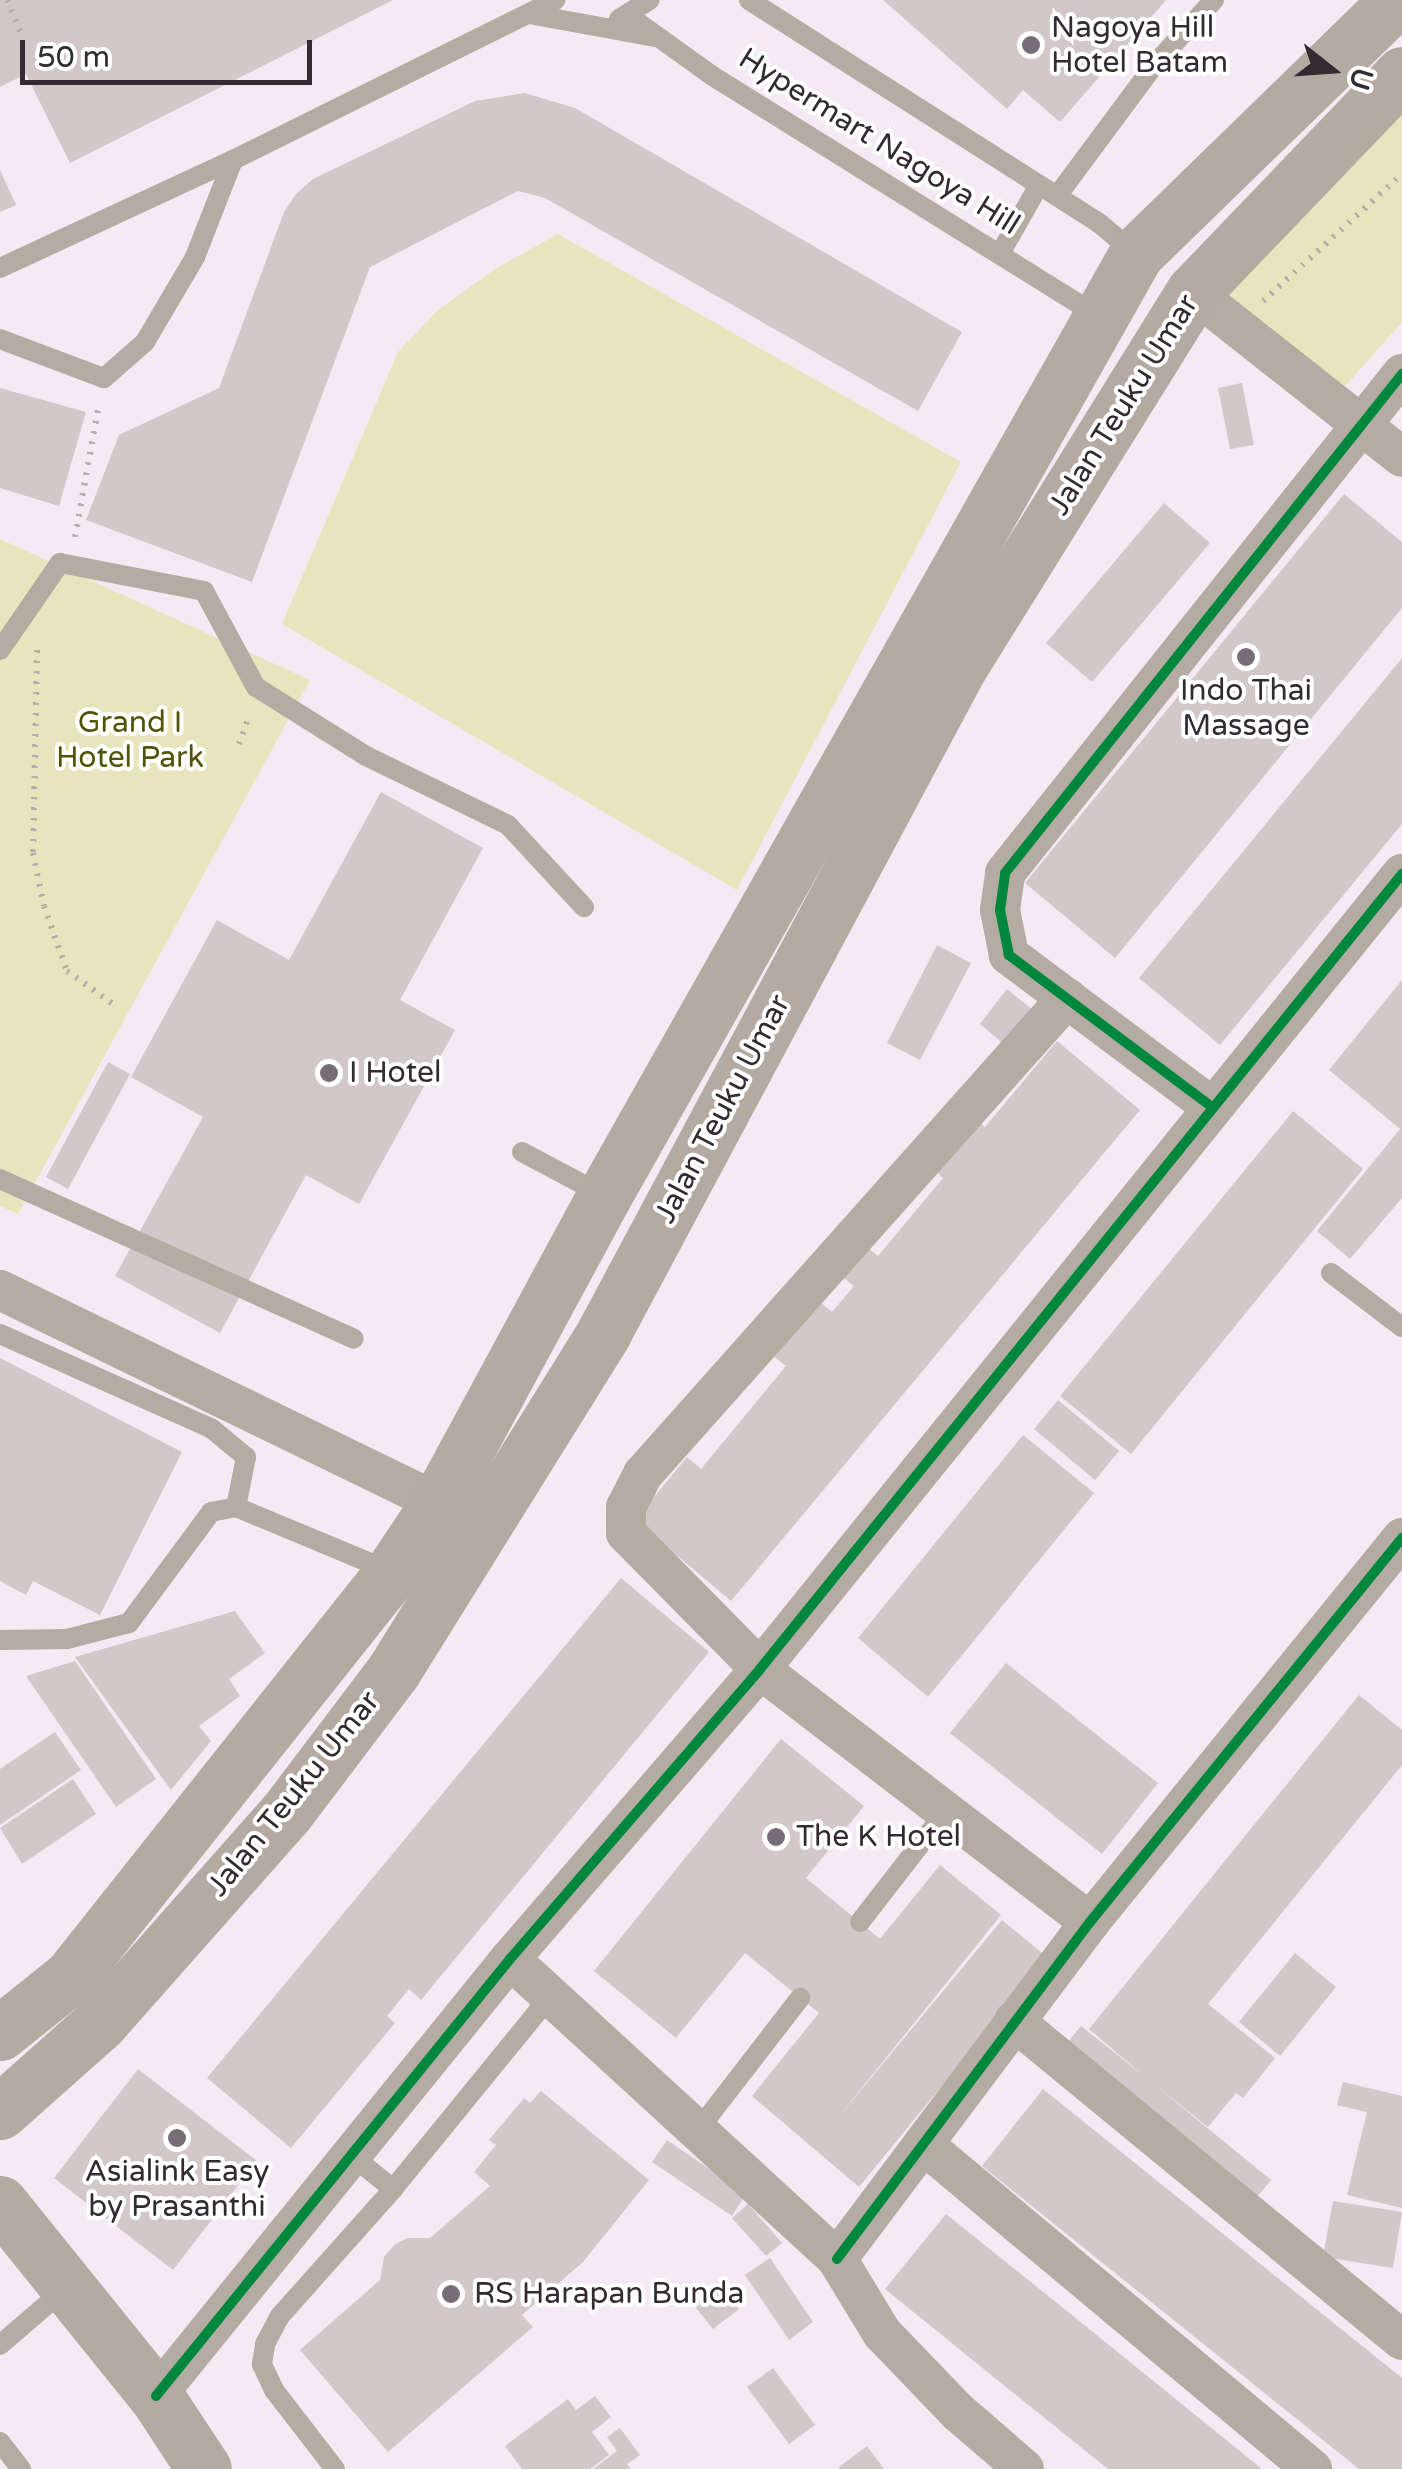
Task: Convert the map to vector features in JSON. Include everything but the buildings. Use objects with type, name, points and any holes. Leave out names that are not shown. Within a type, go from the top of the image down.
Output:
[{"type":"main road","name":"Jalan Teuku Umar","points":[[0,2033],[70,1978],[392,1572],[438,1503],[604,1196],[1136,254],[1397,0]]},
{"type":"main road","name":"Jalan Teuku Umar","points":[[0,2112],[100,2022],[199,1911],[286,1813],[394,1670],[604,1332],[959,668],[1193,292],[1402,74]]},
{"type":"main road","points":[[0,2203],[156,2396],[204,2469]]},
{"type":"street","points":[[1193,292],[1402,458]]},
{"type":"street","points":[[1212,1107],[1009,955],[1000,910],[1005,873],[1402,374]]},
{"type":"street","points":[[156,2396],[510,1958],[760,1669],[1402,874]]},
{"type":"street","points":[[1067,998],[643,1474],[626,1507],[626,1533],[760,1669],[1090,1922]]},
{"type":"street","points":[[0,1290],[438,1503]]},
{"type":"street","points":[[837,2259],[1090,1922],[1383,1588],[1402,1538]]},
{"type":"street","points":[[510,1958],[837,2259],[882,2332],[958,2412],[1024,2469]]},
{"type":"street","points":[[1014,2021],[1402,2340]]},
{"type":"street","points":[[923,2144],[1312,2469]]},
{"type":"lane","points":[[0,268],[233,160],[558,0],[590,21],[629,16],[648,0]]},
{"type":"lane","name":"Hypermart Nagoya Hill","points":[[749,0],[1048,190],[1136,254]]},
{"type":"lane","points":[[1000,252],[1154,64],[1214,0]]},
{"type":"lane","points":[[529,14],[662,38]]},
{"type":"lane","name":"Hypermart Nagoya Hill","points":[[629,16],[820,144],[1000,252],[1099,317]]},
{"type":"lane","points":[[0,339],[104,378],[145,342],[194,258],[233,160]]},
{"type":"lane","points":[[0,650],[60,563],[204,591],[256,687],[366,756],[508,825],[584,908]]},
{"type":"lane","points":[[522,1152],[604,1196]]},
{"type":"lane","points":[[0,1180],[354,1339]]},
{"type":"lane","points":[[1331,1273],[1402,1327]]},
{"type":"lane","points":[[0,1334],[212,1428],[246,1458],[236,1507]]},
{"type":"lane","points":[[0,1640],[68,1639],[128,1622],[211,1512],[236,1507],[392,1572]]},
{"type":"lane","points":[[860,1922],[947,1810]]},
{"type":"lane","points":[[335,2468],[274,2390],[262,2364],[265,2344],[280,2316],[393,2189],[552,1995]]},
{"type":"lane","points":[[698,2130],[800,1998]]},
{"type":"lane","points":[[351,2155],[393,2189]]},
{"type":"lane","points":[[0,2345],[67,2286]]},
{"type":"lane","points":[[0,2442],[20,2469]]},
{"type":"path","points":[[7,0],[22,35]]},
{"type":"path","points":[[1236,326],[1402,174]]},
{"type":"path","points":[[65,546],[72,536]]},
{"type":"path","points":[[39,636],[34,736],[37,870],[66,970],[113,1004]]},
{"type":"green space","points":[[1402,97],[1402,322],[1332,401],[1193,292]]},
{"type":"green space","points":[[558,234],[961,462],[737,890],[282,624],[398,352],[438,310],[495,269]]},
{"type":"green space","name":"Grand I Hotel Park","points":[[0,539],[310,680],[18,1214],[0,1206]]},
{"type":"cycle path","points":[[1212,1107],[1009,955],[1000,910],[1005,873],[1402,374]]},
{"type":"cycle path","points":[[156,2396],[510,1959],[760,1669],[1402,874]]},
{"type":"cycle path","points":[[837,2259],[1090,1922],[1402,1538]]},
{"type":"place","name":"Nagoya Hill Hotel Batam","points":[[1031,45]]},
{"type":"place","name":"Indo Thai Massage","points":[[1246,657]]},
{"type":"place","name":"I Hotel","points":[[329,1073]]},
{"type":"place","name":"The K Hotel","points":[[776,1837]]},
{"type":"place","name":"Asialink Easy by Prasanthi","points":[[177,2138]]},
{"type":"place","name":"RS Harapan Bunda","points":[[451,2294]]}]
